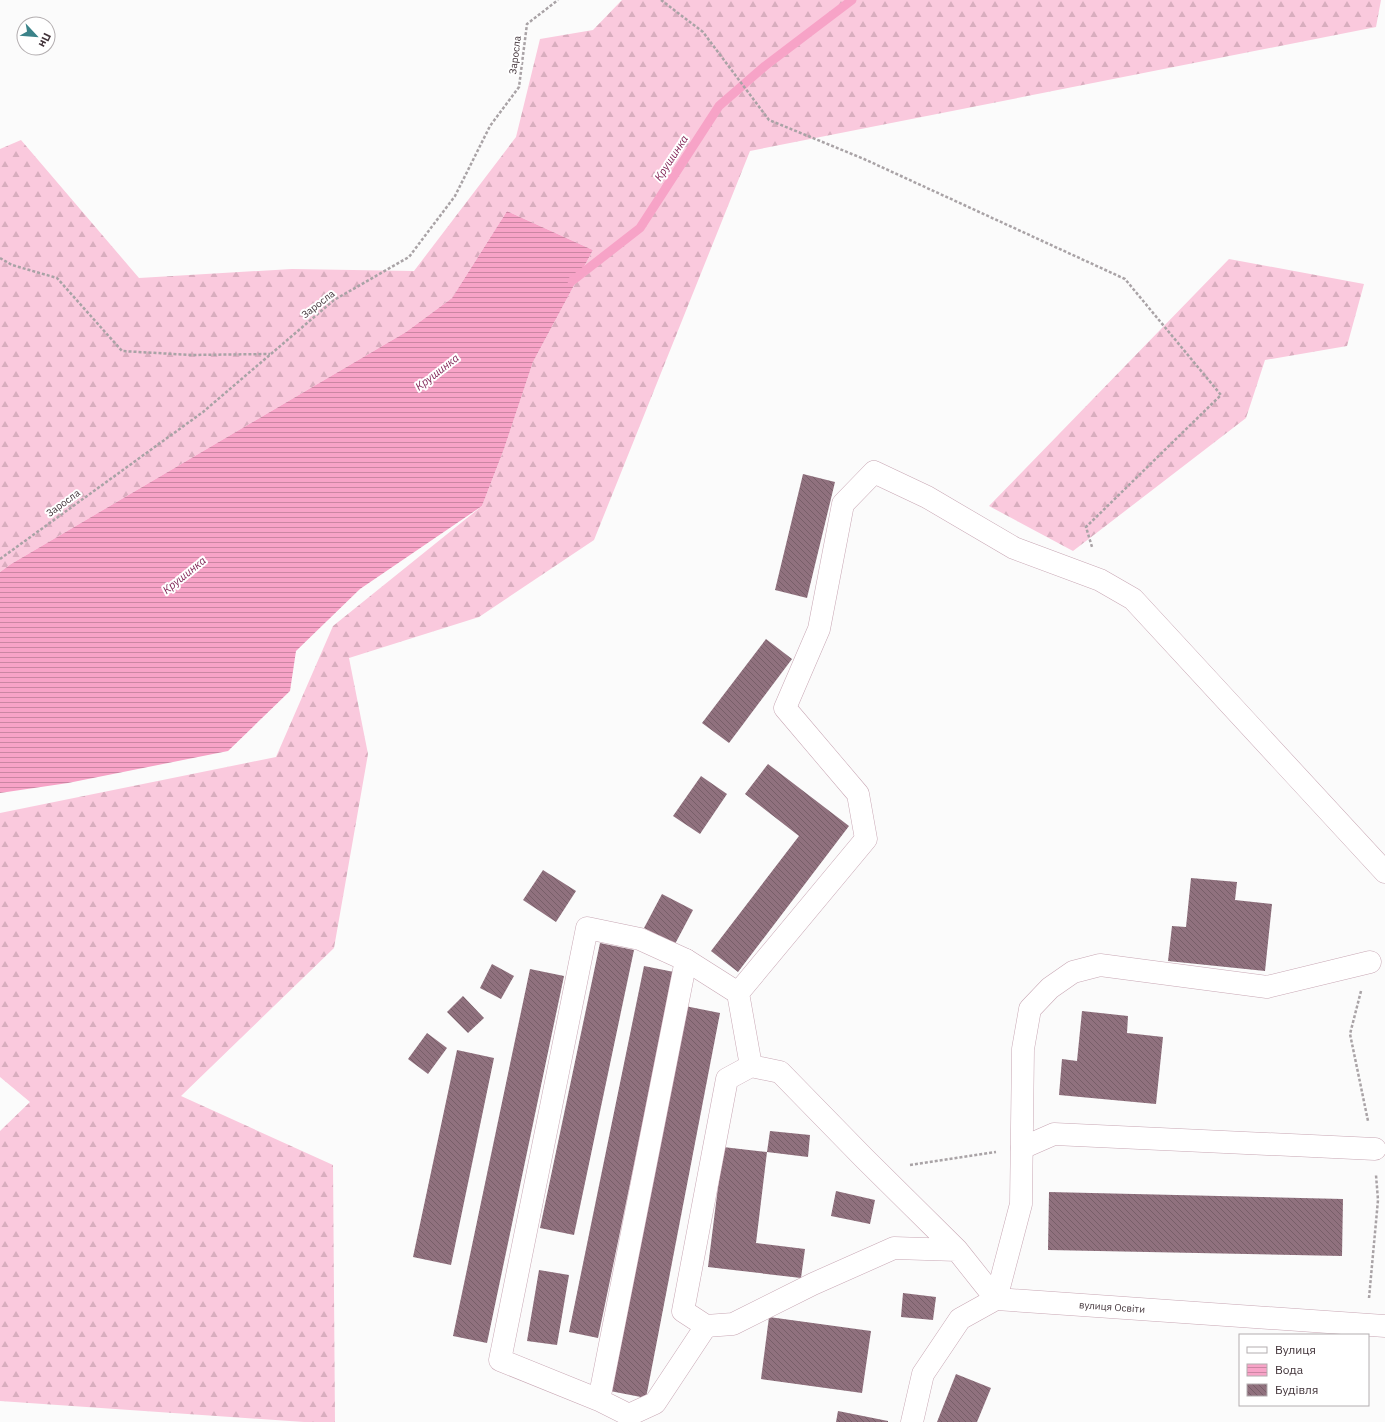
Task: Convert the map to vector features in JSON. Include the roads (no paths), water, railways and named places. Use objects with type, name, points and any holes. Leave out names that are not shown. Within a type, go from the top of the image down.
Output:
[{"type":"street","points":[[738,993],[866,839],[858,794],[785,708],[819,629],[843,504],[874,472],[927,497],[1014,548],[1100,580],[1133,599],[1385,872]]},
{"type":"street","points":[[706,1326],[655,1403],[629,1415],[599,1400],[500,1360],[587,928],[640,939],[686,960],[738,993],[751,1066]]},
{"type":"street","points":[[599,1400],[686,960]]},
{"type":"street","points":[[912,1422],[922,1374],[960,1319],[996,1299],[1021,1204],[1023,1049],[1030,1009],[1050,988],[1073,972],[1100,965],[1267,987],[1370,962]]},
{"type":"street","points":[[957,1250],[894,1248],[813,1284],[733,1324],[706,1326],[683,1311],[727,1079],[751,1066],[780,1072],[957,1250],[996,1299]]},
{"type":"street","points":[[1022,1148],[1054,1134],[1375,1149]]},
{"type":"street","name":"вулиця Освіти","points":[[996,1299],[1385,1326]]},
{"type":"water","points":[[507,211],[593,250],[533,362],[504,449],[482,506],[360,589],[296,651],[290,691],[228,751],[68,783],[0,793],[0,572],[11,564],[406,332],[452,298]]},
{"type":"waterway","name":"Крушинка","points":[[572,281],[640,228],[719,106],[765,66],[852,0]]}]
